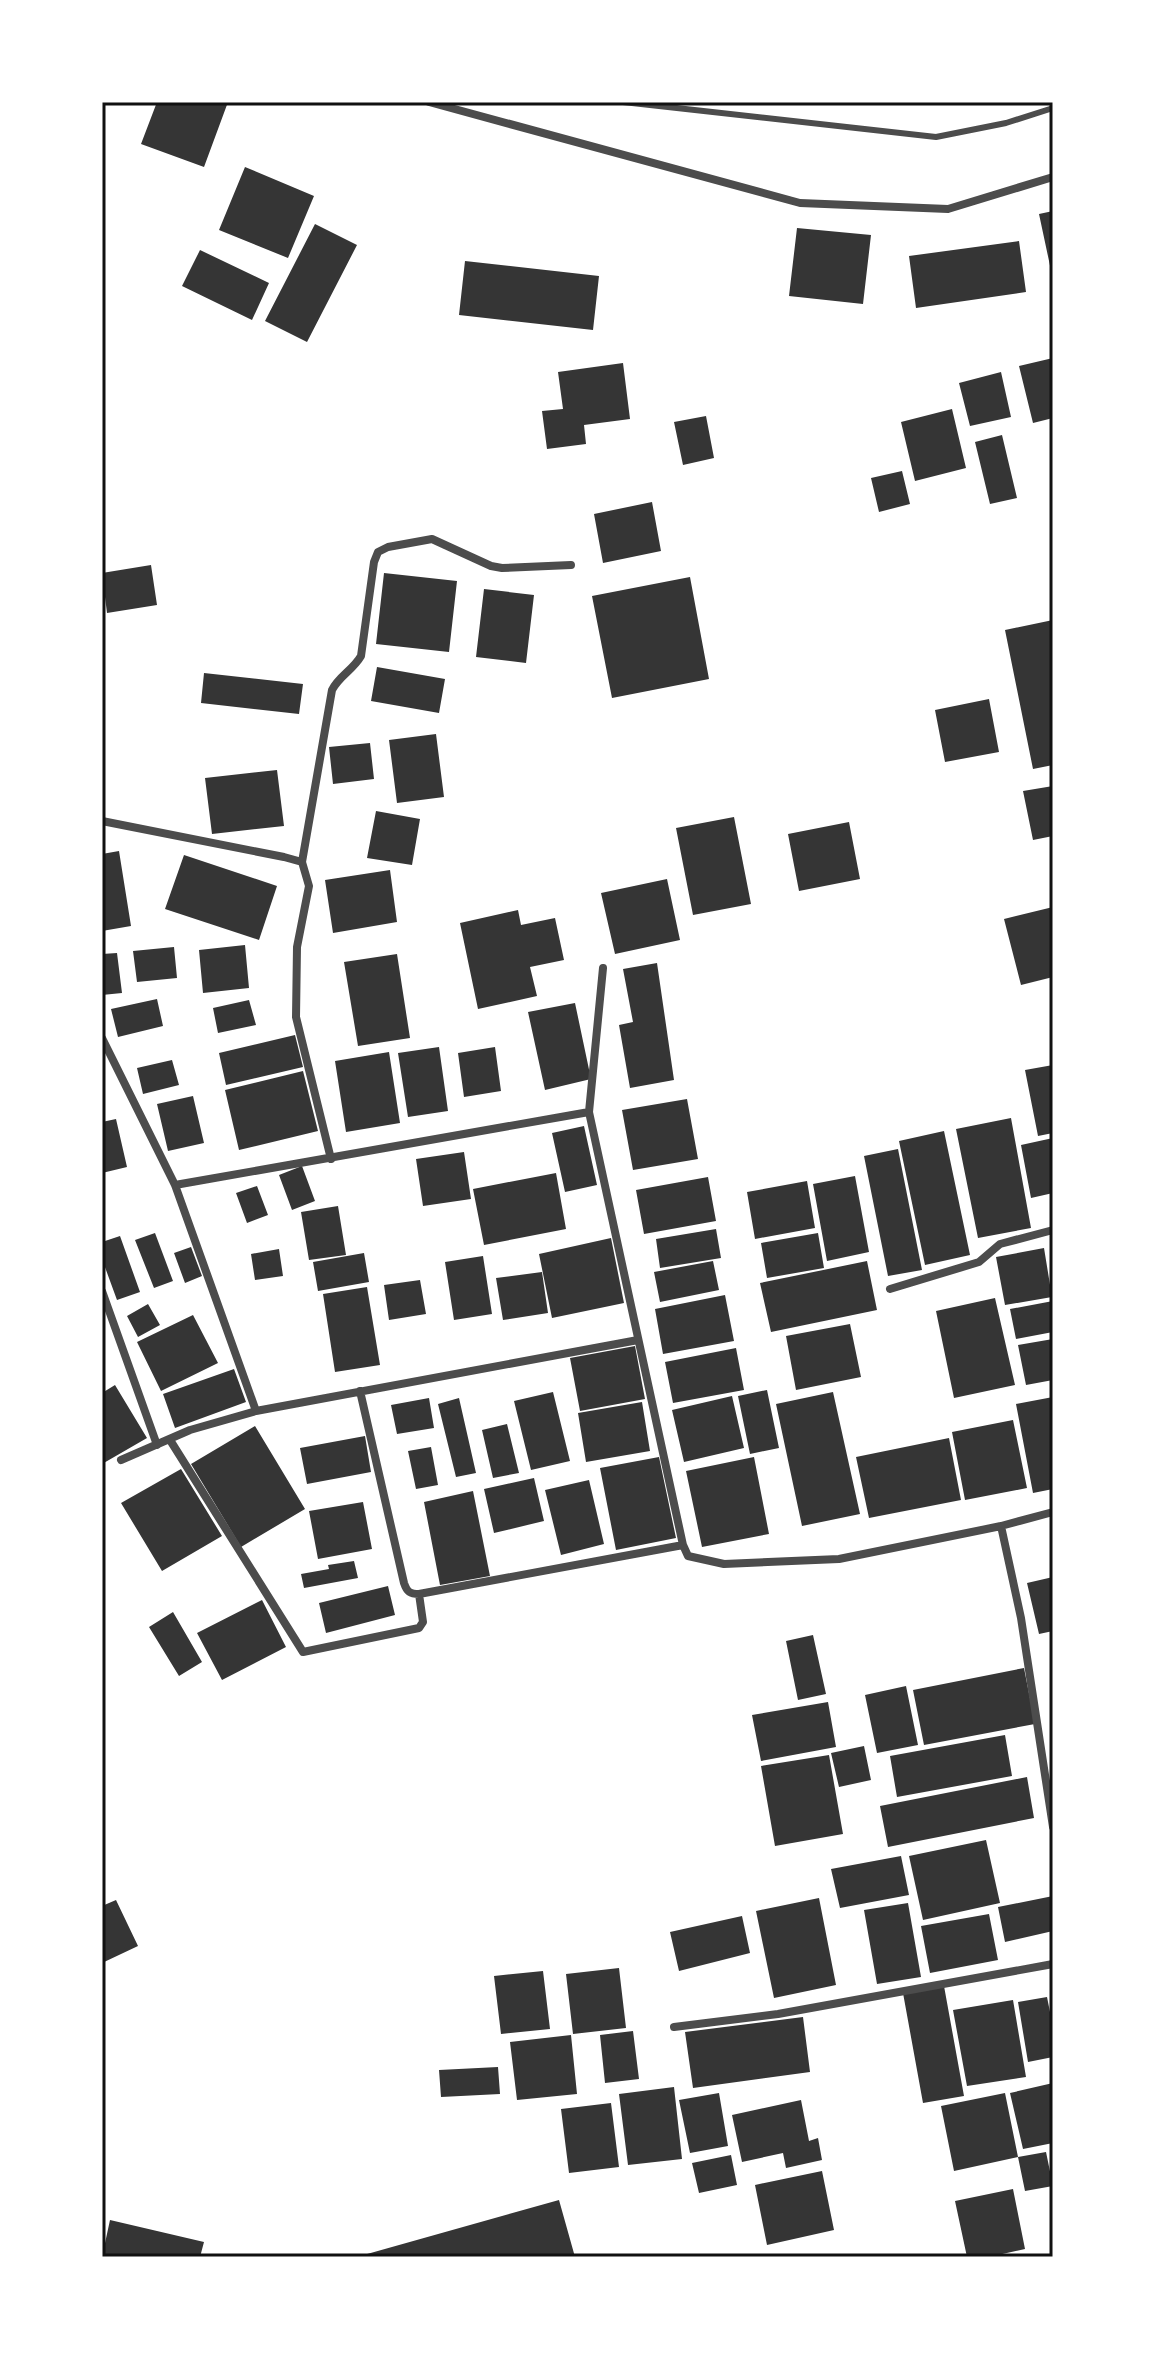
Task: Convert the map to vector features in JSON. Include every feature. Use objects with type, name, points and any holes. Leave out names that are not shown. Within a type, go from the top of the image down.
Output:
[{"type":"street","points":[[429,102],[800,203],[948,209],[1053,177]]},
{"type":"street","points":[[331,1159],[296,1017],[297,947],[309,886],[302,862],[332,690],[336,681],[361,656],[378,552],[388,547],[432,539],[491,566],[571,565]]},
{"type":"street","points":[[102,821],[302,862]]},
{"type":"street","points":[[603,968],[589,1112],[683,1545],[688,1556],[724,1564],[839,1559],[1001,1526],[1053,1512]]},
{"type":"street","points":[[102,1038],[175,1185],[256,1411]]},
{"type":"street","points":[[175,1185],[589,1112]]},
{"type":"street","points":[[890,1289],[979,1262],[1000,1244],[1053,1230]]},
{"type":"street","points":[[102,1291],[157,1445]]},
{"type":"street","points":[[121,1460],[190,1430],[256,1411],[638,1340]]},
{"type":"street","points":[[360,1391],[404,1583],[411,1594],[683,1545]]},
{"type":"street","points":[[170,1440],[300,1650],[305,1652],[419,1628],[423,1622],[419,1594]]},
{"type":"street","points":[[1001,1526],[1021,1618],[1053,1827]]},
{"type":"street","points":[[674,2027],[778,2014],[1053,1964]]},
{"type":"lane","points":[[623,102],[936,137],[1006,123],[1053,108]]},
{"type":"building","points":[[157,102],[228,102],[204,167],[141,144]]},
{"type":"building","points":[[245,167],[314,196],[288,258],[219,230]]},
{"type":"building","points":[[1053,211],[1053,275],[1052,275],[1039,214]]},
{"type":"building","points":[[315,224],[357,245],[307,342],[265,321]]},
{"type":"building","points":[[797,228],[871,235],[863,304],[789,296]]},
{"type":"building","points":[[1019,241],[1026,292],[916,308],[909,256]]},
{"type":"building","points":[[200,250],[269,283],[252,320],[182,286]]},
{"type":"building","points":[[465,261],[599,276],[593,330],[459,315]]},
{"type":"building","points":[[1053,358],[1053,418],[1033,423],[1019,366]]},
{"type":"building","points":[[623,363],[630,419],[584,425],[586,444],[547,449],[542,411],[563,409],[558,372]]},
{"type":"building","points":[[1001,372],[1011,417],[970,426],[959,383]]},
{"type":"building","points":[[952,409],[966,468],[915,481],[901,422]]},
{"type":"building","points":[[706,416],[714,458],[683,465],[674,422]]},
{"type":"building","points":[[1002,435],[1017,498],[990,504],[975,442]]},
{"type":"building","points":[[902,471],[910,504],[879,512],[871,478]]},
{"type":"building","points":[[652,502],[661,551],[603,563],[594,514]]},
{"type":"building","points":[[151,565],[157,605],[107,613],[102,573]]},
{"type":"building","points":[[384,573],[457,581],[449,652],[376,644]]},
{"type":"building","points":[[690,577],[709,679],[612,698],[592,596]]},
{"type":"building","points":[[484,589],[534,595],[526,663],[476,657]]},
{"type":"building","points":[[1053,620],[1053,765],[1033,769],[1005,630]]},
{"type":"building","points":[[377,667],[445,679],[439,713],[371,701]]},
{"type":"building","points":[[204,673],[303,684],[299,714],[201,703]]},
{"type":"building","points":[[989,699],[999,752],[945,762],[935,710]]},
{"type":"building","points":[[436,734],[444,797],[397,803],[389,740]]},
{"type":"building","points":[[370,743],[374,779],[333,784],[329,747]]},
{"type":"building","points":[[277,770],[284,826],[212,834],[205,778]]},
{"type":"building","points":[[1053,786],[1053,836],[1033,840],[1023,791]]},
{"type":"building","points":[[376,811],[420,819],[412,865],[367,858]]},
{"type":"building","points":[[734,817],[751,904],[693,915],[676,828]]},
{"type":"building","points":[[849,822],[860,879],[799,891],[788,834]]},
{"type":"building","points":[[119,851],[131,926],[102,931],[102,854]]},
{"type":"building","points":[[184,855],[277,886],[259,940],[165,909]]},
{"type":"building","points":[[390,870],[397,922],[333,933],[325,880]]},
{"type":"building","points":[[667,879],[680,940],[615,954],[601,893]]},
{"type":"building","points":[[1053,907],[1053,977],[1021,985],[1004,919]]},
{"type":"building","points":[[518,910],[521,925],[555,918],[564,960],[530,967],[537,996],[478,1009],[460,923]]},
{"type":"building","points":[[245,945],[249,988],[203,993],[199,950]]},
{"type":"building","points":[[174,947],[177,978],[137,982],[133,951]]},
{"type":"building","points":[[117,953],[122,993],[102,995],[102,954]]},
{"type":"building","points":[[397,954],[410,1038],[358,1046],[344,962]]},
{"type":"building","points":[[657,963],[674,1080],[630,1088],[619,1025],[633,1022],[623,969]]},
{"type":"building","points":[[157,999],[163,1026],[118,1037],[111,1009]]},
{"type":"building","points":[[249,1000],[256,1025],[218,1033],[213,1008]]},
{"type":"building","points":[[575,1003],[591,1079],[545,1090],[528,1012]]},
{"type":"building","points":[[295,1035],[303,1067],[226,1085],[219,1053]]},
{"type":"building","points":[[439,1047],[448,1111],[408,1117],[398,1053]]},
{"type":"building","points":[[495,1047],[501,1091],[464,1097],[458,1053]]},
{"type":"building","points":[[389,1052],[400,1123],[346,1132],[335,1061]]},
{"type":"building","points":[[172,1060],[179,1085],[143,1094],[137,1068]]},
{"type":"building","points":[[1053,1065],[1053,1133],[1038,1136],[1025,1070]]},
{"type":"building","points":[[303,1071],[318,1131],[239,1150],[225,1090]]},
{"type":"building","points":[[193,1096],[204,1143],[168,1151],[157,1104]]},
{"type":"building","points":[[687,1099],[698,1159],[633,1170],[622,1110]]},
{"type":"building","points":[[1011,1118],[1031,1228],[978,1238],[956,1129]]},
{"type":"building","points":[[116,1119],[127,1167],[102,1173],[102,1122]]},
{"type":"building","points":[[584,1126],[597,1185],[565,1192],[552,1133]]},
{"type":"building","points":[[944,1131],[970,1255],[925,1265],[899,1141]]},
{"type":"building","points":[[1053,1138],[1053,1193],[1031,1198],[1021,1145]]},
{"type":"building","points":[[898,1149],[922,1270],[888,1276],[864,1156]]},
{"type":"building","points":[[464,1152],[471,1199],[423,1206],[416,1159]]},
{"type":"building","points":[[302,1166],[315,1201],[292,1210],[279,1175]]},
{"type":"building","points":[[556,1173],[566,1229],[484,1245],[473,1189]]},
{"type":"building","points":[[855,1176],[869,1252],[827,1261],[813,1184]]},
{"type":"building","points":[[708,1177],[716,1221],[644,1234],[636,1190]]},
{"type":"building","points":[[807,1181],[815,1228],[755,1239],[747,1192]]},
{"type":"building","points":[[257,1186],[268,1215],[247,1223],[236,1193]]},
{"type":"building","points":[[338,1206],[346,1255],[309,1260],[301,1212]]},
{"type":"building","points":[[716,1229],[721,1258],[660,1268],[656,1239]]},
{"type":"building","points":[[155,1233],[173,1281],[154,1288],[135,1240]]},
{"type":"building","points":[[818,1233],[824,1268],[767,1278],[761,1243]]},
{"type":"building","points":[[120,1236],[140,1292],[117,1300],[102,1259],[102,1242]]},
{"type":"building","points":[[611,1238],[624,1303],[552,1318],[539,1254]]},
{"type":"building","points":[[191,1247],[202,1276],[185,1283],[174,1253]]},
{"type":"building","points":[[1044,1248],[1052,1297],[1005,1305],[996,1257]]},
{"type":"building","points":[[279,1249],[283,1276],[255,1280],[251,1254]]},
{"type":"building","points":[[364,1253],[369,1282],[318,1291],[313,1262]]},
{"type":"building","points":[[483,1256],[492,1314],[454,1320],[445,1262]]},
{"type":"building","points":[[713,1261],[719,1290],[660,1302],[654,1272]]},
{"type":"building","points":[[867,1261],[877,1310],[771,1332],[760,1283]]},
{"type":"building","points":[[542,1272],[548,1313],[503,1320],[496,1278]]},
{"type":"building","points":[[420,1280],[426,1314],[389,1320],[384,1285]]},
{"type":"building","points":[[367,1287],[380,1365],[335,1372],[323,1294]]},
{"type":"building","points":[[725,1295],[734,1341],[663,1354],[655,1309]]},
{"type":"building","points":[[995,1298],[1015,1385],[954,1398],[936,1311]]},
{"type":"building","points":[[1053,1301],[1053,1332],[1016,1339],[1010,1309]]},
{"type":"building","points":[[148,1304],[160,1325],[138,1337],[127,1316]]},
{"type":"building","points":[[193,1315],[218,1363],[161,1391],[137,1342]]},
{"type":"building","points":[[850,1324],[861,1377],[796,1390],[786,1336]]},
{"type":"building","points":[[1053,1339],[1053,1380],[1026,1385],[1018,1345]]},
{"type":"building","points":[[635,1346],[645,1399],[580,1411],[570,1358]]},
{"type":"building","points":[[736,1348],[744,1390],[673,1403],[665,1362]]},
{"type":"building","points":[[234,1369],[246,1402],[175,1428],[163,1394]]},
{"type":"building","points":[[115,1385],[147,1438],[102,1464],[102,1393]]},
{"type":"building","points":[[767,1390],[779,1448],[750,1454],[738,1396]]},
{"type":"building","points":[[553,1392],[570,1461],[531,1470],[514,1401]]},
{"type":"building","points":[[833,1392],[860,1514],[802,1526],[776,1404]]},
{"type":"building","points":[[732,1396],[744,1448],[684,1462],[672,1410]]},
{"type":"building","points":[[1053,1397],[1053,1489],[1033,1493],[1016,1404]]},
{"type":"building","points":[[429,1398],[434,1428],[397,1434],[391,1405]]},
{"type":"building","points":[[459,1398],[476,1473],[456,1477],[438,1404]]},
{"type":"building","points":[[642,1402],[650,1451],[586,1462],[578,1413]]},
{"type":"building","points":[[1013,1420],[1027,1488],[965,1500],[952,1432]]},
{"type":"building","points":[[507,1424],[519,1473],[493,1478],[482,1430]]},
{"type":"building","points":[[255,1426],[305,1509],[241,1547],[191,1464]]},
{"type":"building","points":[[365,1436],[371,1472],[307,1484],[300,1448]]},
{"type":"building","points":[[949,1438],[961,1500],[869,1518],[856,1457]]},
{"type":"building","points":[[431,1447],[438,1485],[416,1489],[408,1451]]},
{"type":"building","points":[[659,1457],[676,1538],[616,1550],[600,1468]]},
{"type":"building","points":[[754,1457],[769,1534],[702,1547],[686,1471]]},
{"type":"building","points":[[181,1469],[222,1536],[162,1571],[121,1503]]},
{"type":"building","points":[[534,1478],[544,1521],[494,1533],[484,1489]]},
{"type":"building","points":[[589,1480],[604,1544],[561,1555],[545,1490]]},
{"type":"building","points":[[473,1491],[490,1576],[440,1585],[424,1502]]},
{"type":"building","points":[[363,1502],[372,1549],[318,1559],[309,1511]]},
{"type":"building","points":[[354,1561],[358,1578],[304,1588],[301,1574]]},
{"type":"building","points":[[1053,1577],[1053,1631],[1039,1634],[1027,1583]]},
{"type":"building","points":[[388,1586],[395,1615],[326,1633],[319,1603]]},
{"type":"building","points":[[262,1600],[286,1647],[222,1680],[197,1633]]},
{"type":"building","points":[[173,1612],[202,1662],[179,1676],[149,1627]]},
{"type":"building","points":[[813,1635],[826,1694],[798,1700],[786,1641]]},
{"type":"building","points":[[1024,1668],[1035,1724],[924,1745],[913,1690]]},
{"type":"building","points":[[906,1686],[918,1745],[877,1753],[865,1695]]},
{"type":"building","points":[[828,1702],[836,1747],[761,1761],[752,1715]]},
{"type":"building","points":[[1005,1735],[1012,1776],[897,1797],[890,1756]]},
{"type":"building","points":[[864,1746],[871,1780],[839,1787],[831,1753]]},
{"type":"building","points":[[829,1755],[843,1834],[775,1846],[761,1766]]},
{"type":"building","points":[[1027,1777],[1034,1818],[888,1847],[880,1806]]},
{"type":"building","points":[[986,1840],[1000,1903],[923,1920],[909,1856]]},
{"type":"building","points":[[901,1856],[909,1895],[840,1908],[831,1869]]},
{"type":"building","points":[[1053,1896],[1053,1931],[1005,1942],[998,1907]]},
{"type":"building","points":[[819,1898],[836,1985],[774,1998],[756,1911]]},
{"type":"building","points":[[116,1900],[138,1946],[102,1963],[102,1906]]},
{"type":"building","points":[[908,1903],[921,1977],[877,1984],[864,1910]]},
{"type":"building","points":[[989,1914],[998,1960],[930,1973],[921,1926]]},
{"type":"building","points":[[742,1916],[750,1953],[679,1971],[670,1932]]},
{"type":"building","points":[[619,1968],[626,2028],[573,2034],[566,1974]]},
{"type":"building","points":[[543,1971],[550,2029],[501,2034],[494,1976]]},
{"type":"building","points":[[944,1986],[964,2096],[923,2103],[903,1993]]},
{"type":"building","points":[[1047,1997],[1053,2027],[1053,2057],[1028,2062],[1018,2002]]},
{"type":"building","points":[[1013,2000],[1026,2077],[967,2086],[953,2010]]},
{"type":"building","points":[[803,2017],[810,2072],[693,2088],[685,2032]]},
{"type":"building","points":[[633,2031],[639,2079],[605,2083],[600,2035]]},
{"type":"building","points":[[571,2035],[577,2094],[517,2100],[510,2042]]},
{"type":"building","points":[[498,2067],[500,2094],[441,2097],[439,2070]]},
{"type":"building","points":[[1053,2083],[1053,2143],[1023,2149],[1010,2093]]},
{"type":"building","points":[[674,2087],[682,2159],[628,2165],[619,2094]]},
{"type":"building","points":[[719,2093],[728,2146],[690,2153],[679,2100]]},
{"type":"building","points":[[1005,2093],[1018,2157],[954,2171],[941,2106]]},
{"type":"building","points":[[801,2100],[809,2141],[818,2138],[822,2160],[786,2168],[783,2153],[742,2162],[732,2115]]},
{"type":"building","points":[[611,2103],[619,2167],[569,2173],[561,2109]]},
{"type":"building","points":[[1046,2152],[1053,2186],[1025,2191],[1018,2157]]},
{"type":"building","points":[[731,2155],[737,2185],[699,2193],[692,2163]]},
{"type":"building","points":[[822,2171],[834,2230],[767,2245],[755,2185]]},
{"type":"building","points":[[1013,2189],[1025,2249],[989,2257],[967,2257],[955,2201]]},
{"type":"building","points":[[559,2200],[575,2257],[360,2256]]},
{"type":"building","points":[[110,2220],[204,2242],[200,2257],[102,2257]]}]
